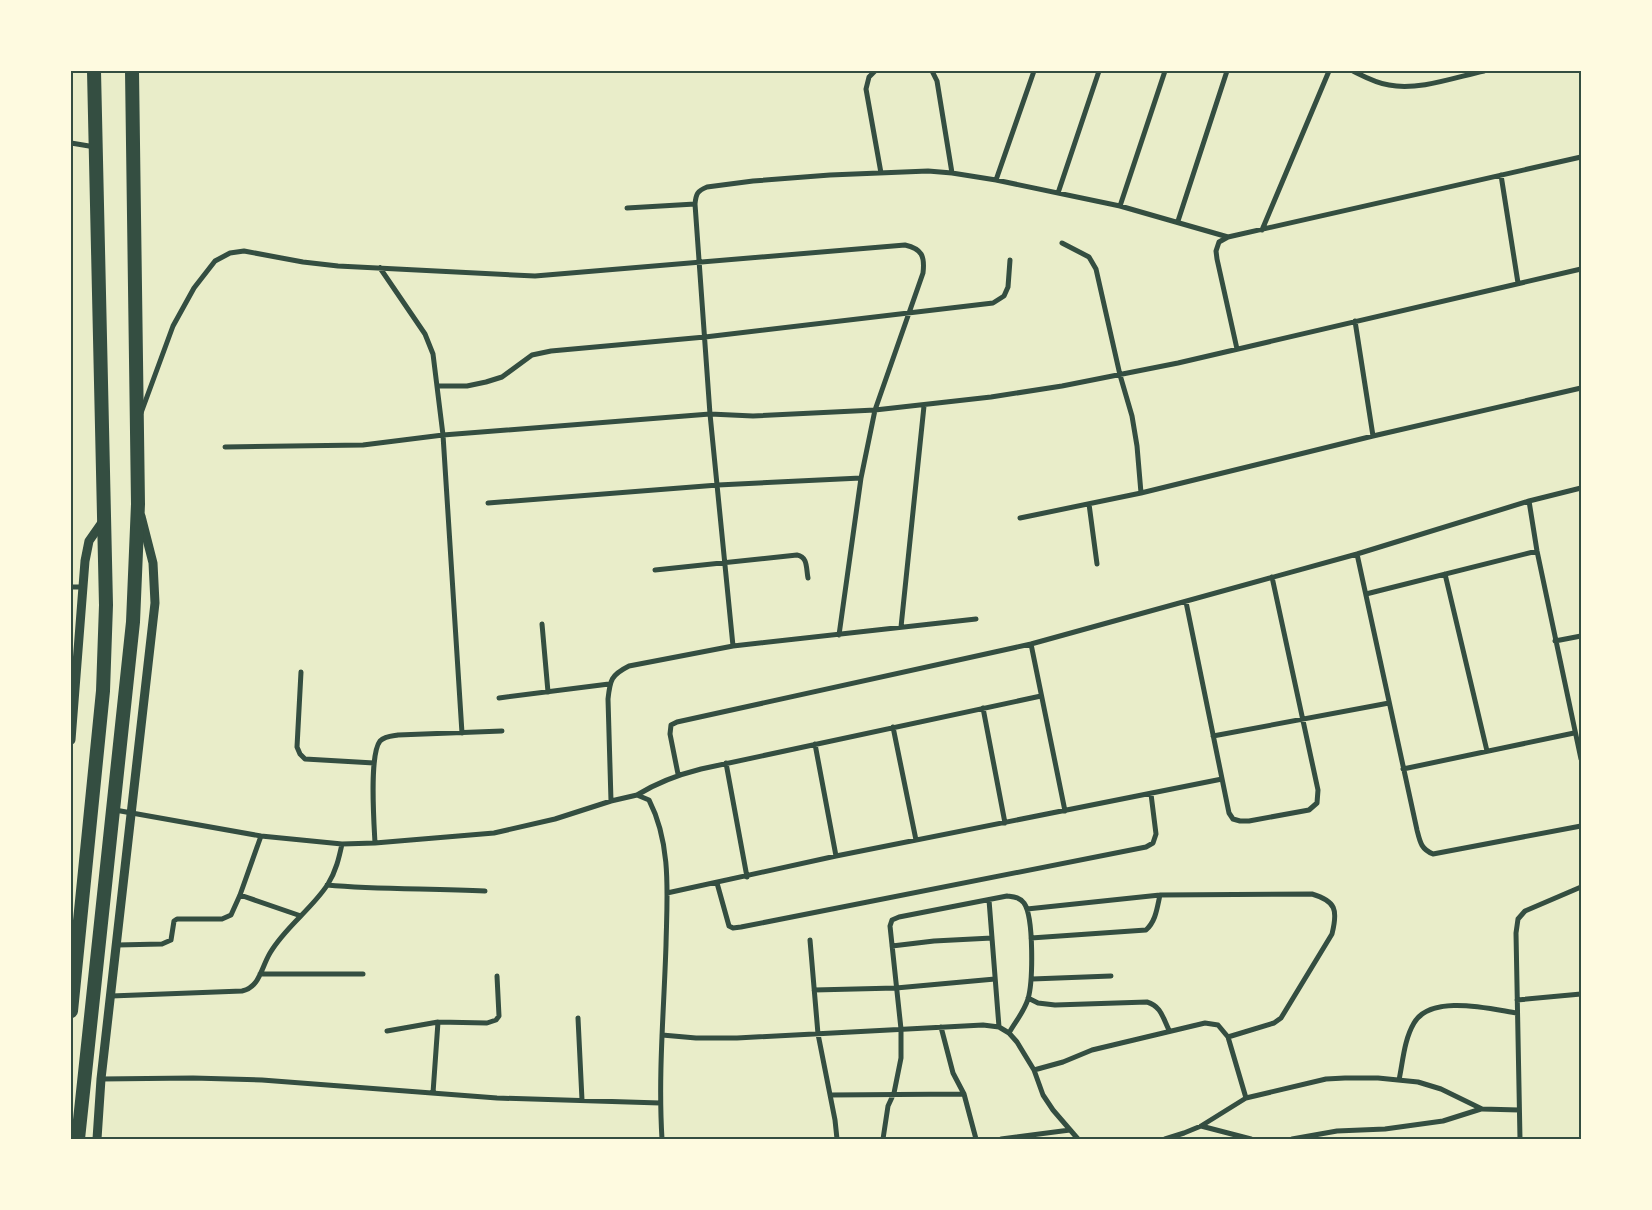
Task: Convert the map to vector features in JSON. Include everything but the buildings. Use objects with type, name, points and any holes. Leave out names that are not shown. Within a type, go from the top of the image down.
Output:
[{"type":"highway","points":[[71,1011],[103,691],[106,605],[94,71]]},
{"type":"highway","points":[[78,1139],[133,622],[138,504],[138,423],[132,71]]},
{"type":"street","points":[[875,71],[869,77],[866,89],[881,173]]},
{"type":"street","points":[[932,71],[937,80],[952,173]]},
{"type":"street","points":[[996,180],[1034,71]]},
{"type":"street","points":[[1058,193],[1099,71]]},
{"type":"street","points":[[1120,206],[1165,71]]},
{"type":"street","points":[[1178,222],[1227,71]]},
{"type":"street","points":[[1262,230],[1329,71]]},
{"type":"street","points":[[1353,71],[1372,81],[1398,86],[1430,83],[1484,71]]},
{"type":"street","points":[[71,143],[96,147]]},
{"type":"street","points":[[1237,349],[1216,251],[1219,242],[1228,237],[1581,157]]},
{"type":"street","points":[[733,646],[710,414],[695,204],[696,194],[699,190],[707,187],[789,178],[928,171],[952,173],[996,180],[1120,206],[1228,237]]},
{"type":"street","points":[[1501,175],[1518,283]]},
{"type":"street","points":[[627,208],[695,204]]},
{"type":"street","points":[[1062,243],[1089,257],[1096,269],[1133,424],[1141,493]]},
{"type":"street","points":[[138,423],[173,326],[194,288],[215,261],[230,253],[244,251],[303,262],[380,268],[536,276],[905,245],[915,247],[921,253],[924,262],[923,273],[875,410],[860,478],[839,635]]},
{"type":"street","points":[[438,386],[467,386],[486,382],[502,377],[532,355],[551,351],[705,337],[993,303],[1004,296],[1008,287],[1010,260]]},
{"type":"street","points":[[380,268],[425,334],[433,354],[443,435],[462,733]]},
{"type":"street","points":[[225,447],[363,445],[443,435],[710,414],[753,416],[924,406],[1053,388],[1120,375],[1581,269]]},
{"type":"street","points":[[1355,322],[1372,436]]},
{"type":"street","points":[[1020,518],[1141,493],[1372,436],[1581,388]]},
{"type":"street","points":[[901,628],[924,406]]},
{"type":"street","points":[[488,504],[718,485],[860,478]]},
{"type":"street","points":[[678,774],[670,734],[671,725],[676,722],[1031,644],[1357,554],[1529,501],[1581,488]]},
{"type":"street","points":[[1529,501],[1537,551],[1581,759]]},
{"type":"street","points":[[97,1139],[101,1079],[155,603],[153,563],[138,504]]},
{"type":"street","points":[[1089,504],[1097,564]]},
{"type":"street","points":[[71,740],[82,587],[89,541],[105,519]]},
{"type":"street","points":[[1366,594],[1537,551]]},
{"type":"street","points":[[655,570],[797,554],[805,559],[808,578]]},
{"type":"street","points":[[1357,554],[1403,769],[1420,843],[1425,851],[1433,854],[1581,826]]},
{"type":"street","points":[[1445,574],[1487,751]]},
{"type":"street","points":[[1186,602],[1229,813],[1233,819],[1240,821],[1308,810],[1317,803],[1318,790],[1272,577]]},
{"type":"street","points":[[71,587],[82,587]]},
{"type":"street","points":[[611,801],[608,699],[610,684],[613,676],[629,666],[733,646],[976,619]]},
{"type":"street","points":[[542,624],[548,692]]},
{"type":"street","points":[[1556,641],[1581,636]]},
{"type":"street","points":[[1031,644],[1065,811]]},
{"type":"street","points":[[301,672],[297,747],[300,754],[305,759],[374,763]]},
{"type":"street","points":[[499,698],[610,684]]},
{"type":"street","points":[[114,810],[261,836],[342,844],[494,833],[555,819],[611,801],[637,795],[656,783],[678,774],[726,762],[1041,696]]},
{"type":"street","points":[[1213,736],[1389,703]]},
{"type":"street","points":[[983,708],[1005,823]]},
{"type":"street","points":[[893,727],[916,840]]},
{"type":"street","points":[[375,843],[374,763],[376,749],[381,740],[388,736],[502,731]]},
{"type":"street","points":[[1403,769],[1574,733]]},
{"type":"street","points":[[815,744],[836,856]]},
{"type":"street","points":[[726,762],[747,877]]},
{"type":"street","points":[[667,893],[836,856],[1222,779]]},
{"type":"street","points":[[717,883],[729,926],[733,928],[1146,847],[1153,843],[1156,834],[1151,794]]},
{"type":"street","points":[[637,795],[649,800],[657,816],[665,850],[667,893],[660,1103],[662,1139]]},
{"type":"street","points":[[117,945],[167,943],[170,940],[174,921],[177,919],[227,918],[231,915],[261,836]]},
{"type":"street","points":[[110,996],[242,992],[249,990],[255,985],[277,942],[327,885],[338,863],[342,844]]},
{"type":"street","points":[[327,885],[372,889],[444,888],[484,891]]},
{"type":"street","points":[[1520,1139],[1516,932],[1518,918],[1525,911],[1581,887]]},
{"type":"street","points":[[1027,909],[1160,895],[1312,894],[1325,897],[1332,903],[1335,911],[1335,924],[1332,934],[1281,1018],[1274,1023],[1228,1037]]},
{"type":"street","points":[[240,895],[301,916]]},
{"type":"street","points":[[1031,938],[1146,930],[1152,925],[1154,920],[1160,895]]},
{"type":"street","points":[[883,1139],[888,1106],[894,1094],[901,1058],[890,926],[892,920],[899,917],[1007,896],[1017,897],[1023,902],[1027,909],[1031,938],[1032,979],[1025,1007],[1008,1033]]},
{"type":"street","points":[[988,900],[999,1028]]},
{"type":"street","points":[[892,946],[934,941],[992,938]]},
{"type":"street","points":[[810,940],[818,1034],[837,1139]]},
{"type":"street","points":[[260,974],[363,974]]},
{"type":"street","points":[[387,1031],[438,1022],[487,1023],[496,1020],[499,1016],[497,976]]},
{"type":"street","points":[[1032,979],[1111,976]]},
{"type":"street","points":[[814,990],[896,988],[995,979]]},
{"type":"street","points":[[1517,1000],[1581,994]]},
{"type":"street","points":[[1028,998],[1038,1003],[1055,1005],[1147,1002],[1154,1004],[1159,1009],[1169,1030]]},
{"type":"street","points":[[1399,1080],[1408,1036],[1415,1021],[1426,1012],[1441,1007],[1470,1006],[1517,1013]]},
{"type":"street","points":[[578,1018],[582,1100]]},
{"type":"street","points":[[433,1093],[438,1022]]},
{"type":"street","points":[[1034,1070],[1063,1062],[1092,1050],[1169,1030],[1205,1023],[1218,1025],[1228,1037],[1246,1098]]},
{"type":"street","points":[[662,1035],[715,1038],[982,1025],[999,1028],[1008,1033],[1017,1042],[1034,1070],[1043,1095],[1053,1110],[1078,1139]]},
{"type":"street","points":[[941,1027],[953,1073],[964,1094],[976,1139]]},
{"type":"street","points":[[101,1079],[193,1078],[262,1080],[497,1098],[660,1103]]},
{"type":"street","points":[[1165,1139],[1201,1126],[1246,1098],[1326,1079],[1378,1078],[1418,1082],[1441,1089],[1482,1109]]},
{"type":"street","points":[[830,1095],[964,1094]]},
{"type":"street","points":[[1292,1139],[1337,1130],[1384,1129],[1443,1121],[1482,1109],[1520,1110]]},
{"type":"street","points":[[1201,1126],[1251,1139]]},
{"type":"street","points":[[1001,1139],[1070,1130]]}]
